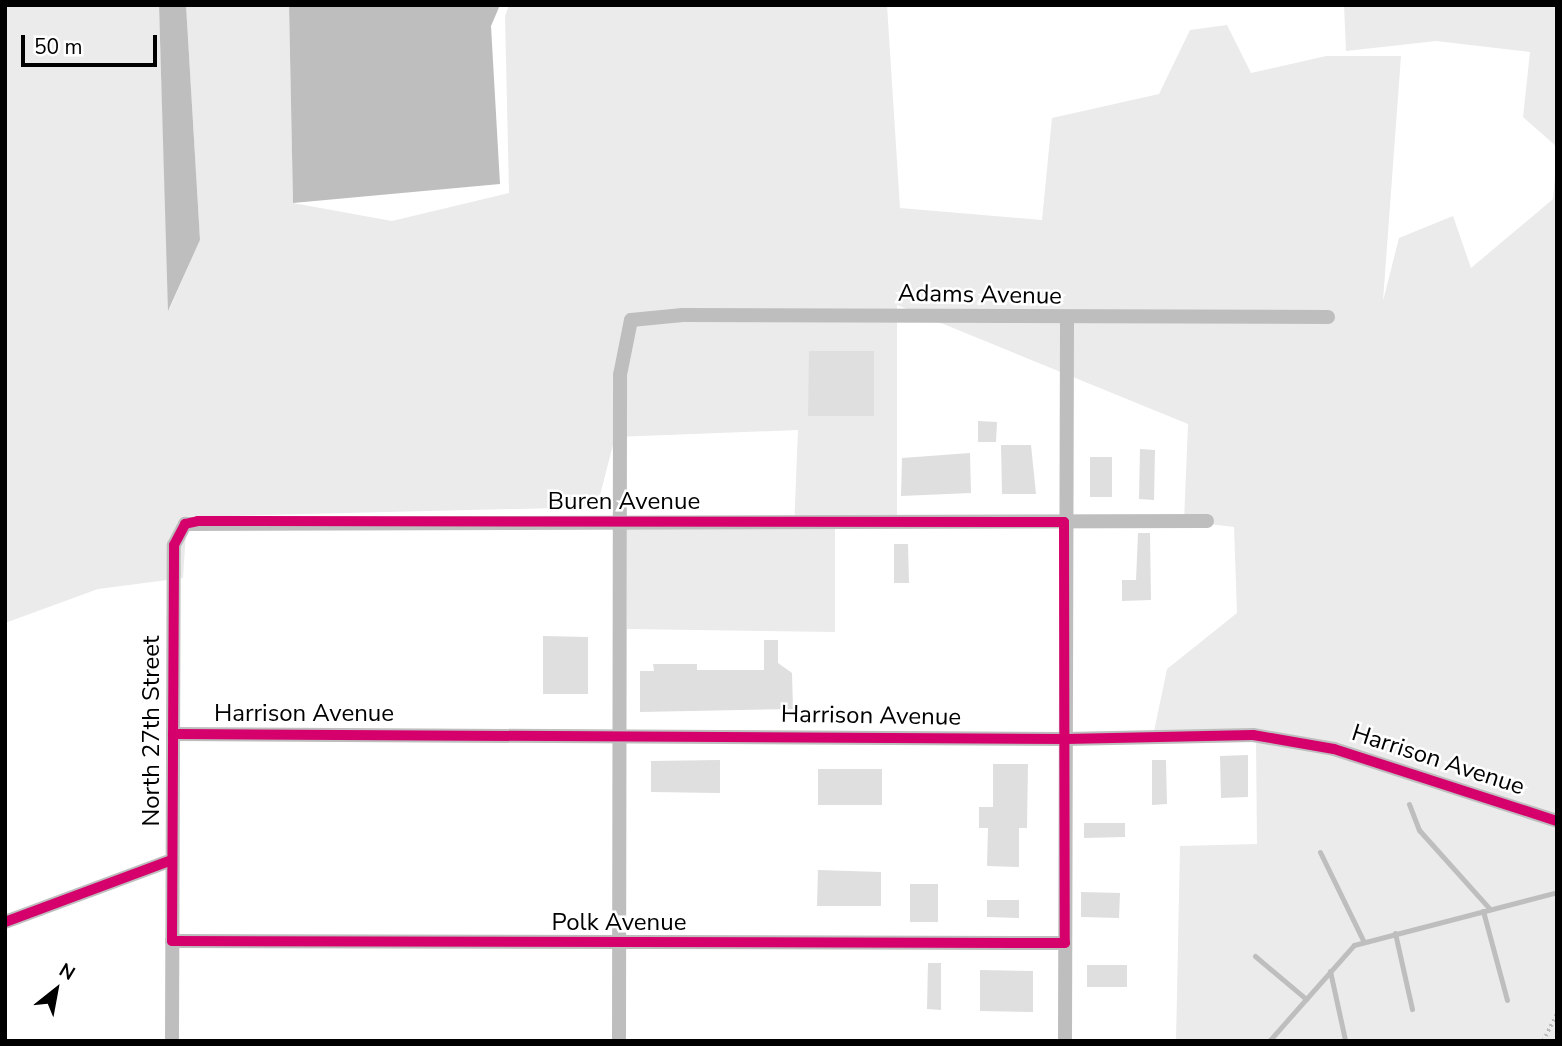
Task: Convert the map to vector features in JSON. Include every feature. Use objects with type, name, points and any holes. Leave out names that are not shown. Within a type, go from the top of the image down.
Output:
[{"type":"street","name":"Adams Avenue","points":[[620,524],[620,375],[631,320],[683,316],[1067,319],[1328,317]]},
{"type":"street","points":[[1065,1041],[1064,522],[1067,319]]},
{"type":"street","name":"Buren Avenue","points":[[185,524],[1207,521]]},
{"type":"street","name":"North 27th Street","points":[[172,1041],[174,545],[185,524]]},
{"type":"street","points":[[618,1041],[620,524]]},
{"type":"street","name":"Harrison Avenue","points":[[173,734],[1287,738],[1334,749],[1557,821]]},
{"type":"street","points":[[5,922],[173,860]]},
{"type":"street","name":"Polk Avenue","points":[[173,941],[1065,943]]},
{"type":"path","points":[[1543,1041],[1557,1013]]},
{"type":"shaded area","points":[[5,5],[159,5],[169,310],[200,240],[186,5],[289,5],[293,203],[392,221],[509,193],[505,16],[509,5],[887,5],[900,208],[1042,220],[1052,118],[1159,94],[1190,30],[1227,25],[1251,73],[1326,56],[1401,56],[1383,301],[1399,238],[1453,216],[1471,268],[1553,199],[1557,152],[1557,1041],[1176,1041],[1180,846],[1257,844],[1256,740],[1153,736],[1167,669],[1237,613],[1234,527],[1184,521],[1188,424],[897,305],[897,527],[835,529],[835,632],[627,629],[627,528],[794,529],[798,430],[615,437],[597,507],[187,517],[183,578],[98,589],[5,623]]},
{"type":"shaded area","points":[[159,5],[186,5],[200,240],[168,311]]},
{"type":"shaded area","points":[[289,5],[500,5],[491,26],[500,184],[293,203]]},
{"type":"shaded area","points":[[1344,5],[1557,5],[1557,147],[1523,117],[1530,52],[1436,41],[1346,51]]},
{"type":"building","points":[[809,351],[874,351],[874,416],[808,416]]},
{"type":"building","points":[[978,421],[997,422],[996,442],[978,442]]},
{"type":"building","points":[[1001,445],[1031,445],[1036,494],[1002,494]]},
{"type":"building","points":[[1140,449],[1155,450],[1154,500],[1139,499]]},
{"type":"building","points":[[970,453],[971,493],[901,496],[902,458]]},
{"type":"building","points":[[1090,457],[1112,457],[1112,497],[1090,497]]},
{"type":"building","points":[[1138,533],[1150,533],[1151,600],[1122,601],[1122,580],[1136,580]]},
{"type":"building","points":[[894,544],[908,544],[909,583],[894,583]]},
{"type":"building","points":[[543,636],[588,637],[588,694],[543,694]]},
{"type":"building","points":[[764,640],[778,640],[778,663],[792,673],[793,709],[640,712],[640,671],[654,671],[653,664],[697,664],[697,670],[764,670]]},
{"type":"building","points":[[1248,755],[1248,797],[1221,798],[1220,756]]},
{"type":"building","points":[[720,760],[720,793],[651,792],[651,761]]},
{"type":"building","points":[[1152,760],[1166,760],[1167,804],[1152,805]]},
{"type":"building","points":[[993,764],[1028,764],[1027,828],[1019,828],[1019,867],[987,866],[988,828],[979,828],[979,807],[993,807]]},
{"type":"building","points":[[818,769],[882,769],[882,805],[818,805]]},
{"type":"building","points":[[1084,823],[1125,823],[1125,837],[1084,838]]},
{"type":"building","points":[[818,870],[881,872],[881,906],[817,906]]},
{"type":"building","points":[[910,884],[938,884],[938,922],[910,922]]},
{"type":"building","points":[[1081,892],[1120,893],[1119,918],[1081,917]]},
{"type":"building","points":[[987,900],[1019,900],[1019,918],[987,917]]},
{"type":"building","points":[[928,963],[941,963],[941,1010],[927,1009]]},
{"type":"building","points":[[1087,965],[1127,965],[1127,987],[1087,987]]},
{"type":"building","points":[[980,970],[1033,971],[1033,1012],[980,1011]]},
{"type":"waterway","points":[[1409,804],[1419,830],[1489,908]]},
{"type":"waterway","points":[[1320,852],[1363,940]]},
{"type":"waterway","points":[[1269,1041],[1354,945],[1557,892]]},
{"type":"waterway","points":[[1483,911],[1507,1000]]},
{"type":"waterway","points":[[1395,933],[1412,1009]]},
{"type":"waterway","points":[[1255,956],[1306,999]]},
{"type":"waterway","points":[[1330,971],[1345,1040]]},
{"type":"cycle path","points":[[198,521],[1064,522],[1065,943],[172,941],[174,545],[185,524],[198,521]]},
{"type":"cycle path","points":[[173,734],[1066,739],[1253,735],[1334,749],[1557,821]]},
{"type":"cycle path","points":[[5,922],[172,860]]}]
